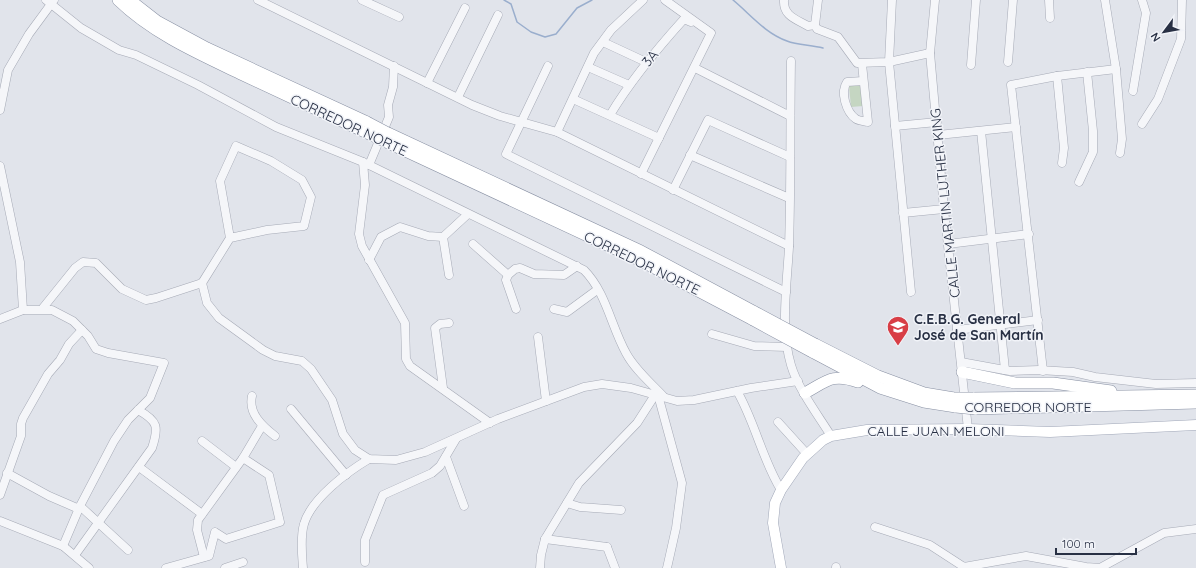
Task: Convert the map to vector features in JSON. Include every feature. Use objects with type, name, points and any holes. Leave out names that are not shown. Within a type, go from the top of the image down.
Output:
[{"type":"highway","name":"CORREDOR NORTE","points":[[118,0],[129,11],[153,28],[202,55],[366,127]]},
{"type":"highway","name":"CORREDOR NORTE","points":[[130,0],[156,21],[207,48],[754,316],[814,348],[880,388],[924,402],[955,402],[974,404],[1196,403]]},
{"type":"highway","name":"CORREDOR NORTE","points":[[814,348],[878,376],[924,393],[955,402]]},
{"type":"highway","points":[[962,367],[1015,382],[1053,383],[1147,396]]},
{"type":"highway","points":[[805,393],[831,379],[838,377],[880,388]]},
{"type":"highway","name":"CORREDOR NORTE","points":[[974,404],[1196,395]]},
{"type":"main road","name":"CALLE JUAN MELONI","points":[[781,568],[773,523],[775,503],[781,490],[807,454],[823,440],[831,436],[867,430],[968,429],[1050,432],[1196,425]]},
{"type":"street","points":[[258,0],[458,98],[500,116],[557,132],[789,246]]},
{"type":"street","points":[[362,0],[399,17]]},
{"type":"street","points":[[557,132],[594,53],[612,30],[643,0]]},
{"type":"street","points":[[641,174],[711,33],[665,0]]},
{"type":"street","points":[[784,0],[784,7],[787,13],[808,26],[815,25]]},
{"type":"street","points":[[818,0],[815,25],[817,29],[838,37],[853,60],[862,64],[889,62],[930,53]]},
{"type":"street","points":[[892,0],[889,62],[911,292]]},
{"type":"street","name":"CALLE MARTIN LUTHER KING","points":[[935,0],[930,53],[944,209],[968,429]]},
{"type":"street","points":[[971,65],[976,0]]},
{"type":"street","points":[[1008,62],[1013,0]]},
{"type":"street","points":[[1049,0],[1050,18]]},
{"type":"street","points":[[1105,0],[1116,69],[1122,139],[1120,153]]},
{"type":"street","points":[[1133,91],[1146,13],[1142,0]]},
{"type":"street","points":[[1142,124],[1158,99],[1181,39],[1182,0]]},
{"type":"street","points":[[0,110],[8,70],[29,34],[51,1],[81,28],[119,50],[136,55],[198,85],[276,127],[366,164],[584,270],[589,275],[609,311],[626,352],[634,365],[659,396],[682,483],[676,528],[667,568]]},
{"type":"street","points":[[427,83],[465,8]]},
{"type":"street","points":[[458,98],[498,15]]},
{"type":"street","name":"3A","points":[[610,115],[646,62],[684,19],[701,26]]},
{"type":"street","points":[[603,42],[646,62]]},
{"type":"street","points":[[791,61],[789,246],[786,292],[787,347],[792,367],[798,382],[831,436]]},
{"type":"street","points":[[862,64],[868,122],[856,119],[851,115],[844,93],[847,82],[863,81]]},
{"type":"street","points":[[394,66],[393,87],[388,105],[389,117],[366,164],[359,234],[362,246],[405,323],[406,359],[410,366],[443,388],[490,423]]},
{"type":"street","points":[[548,66],[506,154],[786,292]]},
{"type":"street","points":[[588,67],[629,85]]},
{"type":"street","points":[[694,68],[790,116]]},
{"type":"street","points":[[1043,370],[1012,85],[1057,76],[1116,69]]},
{"type":"street","points":[[1079,182],[1093,152],[1093,131],[1087,72]]},
{"type":"street","points":[[1057,76],[1064,148],[1062,163]]},
{"type":"street","points":[[573,99],[659,138]]},
{"type":"street","points":[[673,190],[708,120],[790,157]]},
{"type":"street","points":[[895,126],[937,122]]},
{"type":"street","points":[[938,135],[1016,127]]},
{"type":"street","points":[[980,131],[1005,370]]},
{"type":"street","points":[[42,309],[75,268],[83,262],[96,263],[122,289],[146,300],[171,294],[202,283],[230,238],[220,182],[236,146],[271,161],[302,180],[311,197],[304,226],[267,230],[230,238]]},
{"type":"street","points":[[690,155],[789,198]]},
{"type":"street","points":[[0,166],[20,262],[23,310]]},
{"type":"street","points":[[903,213],[944,209]]},
{"type":"street","points":[[369,260],[381,237],[400,227],[428,236],[443,237],[468,214]]},
{"type":"street","points":[[948,244],[1029,234]]},
{"type":"street","points":[[443,237],[449,275]]},
{"type":"street","points":[[473,244],[508,275]]},
{"type":"street","points":[[516,310],[506,280],[508,275],[517,268],[534,274],[564,275],[576,266]]},
{"type":"street","points":[[202,283],[211,310],[219,318],[263,350],[275,356],[302,361],[311,369],[332,400],[343,434],[355,450],[369,459],[396,460],[425,452],[490,423],[584,387],[602,384],[631,388],[678,401],[798,382]]},
{"type":"street","points":[[554,309],[567,312],[597,290]]},
{"type":"street","points":[[0,319],[23,310],[52,310],[73,321],[82,330],[96,349],[108,353],[164,363],[150,398],[120,430],[80,508],[63,546]]},
{"type":"street","points":[[958,330],[1038,320]]},
{"type":"street","points":[[443,388],[435,328],[437,325],[449,323]]},
{"type":"street","points":[[0,495],[21,436],[21,424],[23,418],[48,374],[82,330]]},
{"type":"street","points":[[712,334],[754,346],[787,347]]},
{"type":"street","points":[[538,337],[546,401]]},
{"type":"street","points":[[962,367],[1015,372],[1043,370],[1073,372],[1095,377],[1156,384],[1196,383]]},
{"type":"street","points":[[736,391],[747,408],[770,473],[781,490]]},
{"type":"street","points":[[252,396],[250,406],[262,426],[275,436]]},
{"type":"street","points":[[540,568],[545,539],[579,483],[636,423],[659,396]]},
{"type":"street","points":[[75,554],[100,522],[152,448],[157,432],[155,423],[150,416],[138,410]]},
{"type":"street","points":[[291,410],[346,475]]},
{"type":"street","points":[[778,422],[807,454]]},
{"type":"street","points":[[204,557],[196,525],[202,514],[243,458],[262,426]]},
{"type":"street","points":[[365,562],[365,540],[383,495],[432,473],[446,458],[456,439]]},
{"type":"street","points":[[202,440],[236,467]]},
{"type":"street","points":[[166,568],[209,555],[216,532],[226,539],[280,522],[269,475],[243,458]]},
{"type":"street","points":[[446,458],[464,506]]},
{"type":"street","points":[[303,568],[303,526],[307,514],[326,492],[346,475],[369,459]]},
{"type":"street","points":[[139,467],[202,514]]},
{"type":"street","points":[[7,473],[49,496],[80,508],[100,522],[128,550]]},
{"type":"street","points":[[567,503],[580,507],[621,510]]},
{"type":"street","points":[[0,521],[63,546],[75,554],[90,568]]},
{"type":"street","points":[[875,527],[930,545],[963,567],[1026,556],[1086,567],[1100,568],[1164,533],[1196,529]]},
{"type":"street","points":[[545,539],[607,547]]},
{"type":"street","points":[[607,547],[610,568]]},
{"type":"street","points":[[607,547],[615,568]]},
{"type":"street","points":[[225,568],[243,562]]},
{"type":"green space","points":[[862,85],[863,106],[851,107],[849,86]]},
{"type":"waterway","points":[[504,0],[511,4],[517,22],[531,32],[545,37],[556,34],[577,8],[592,0]]},
{"type":"waterway","points":[[733,0],[758,23],[779,38],[795,43],[823,48]]},
{"type":"place","name":"C.E.B.G. General José de San Martín","points":[[898,346]]}]
